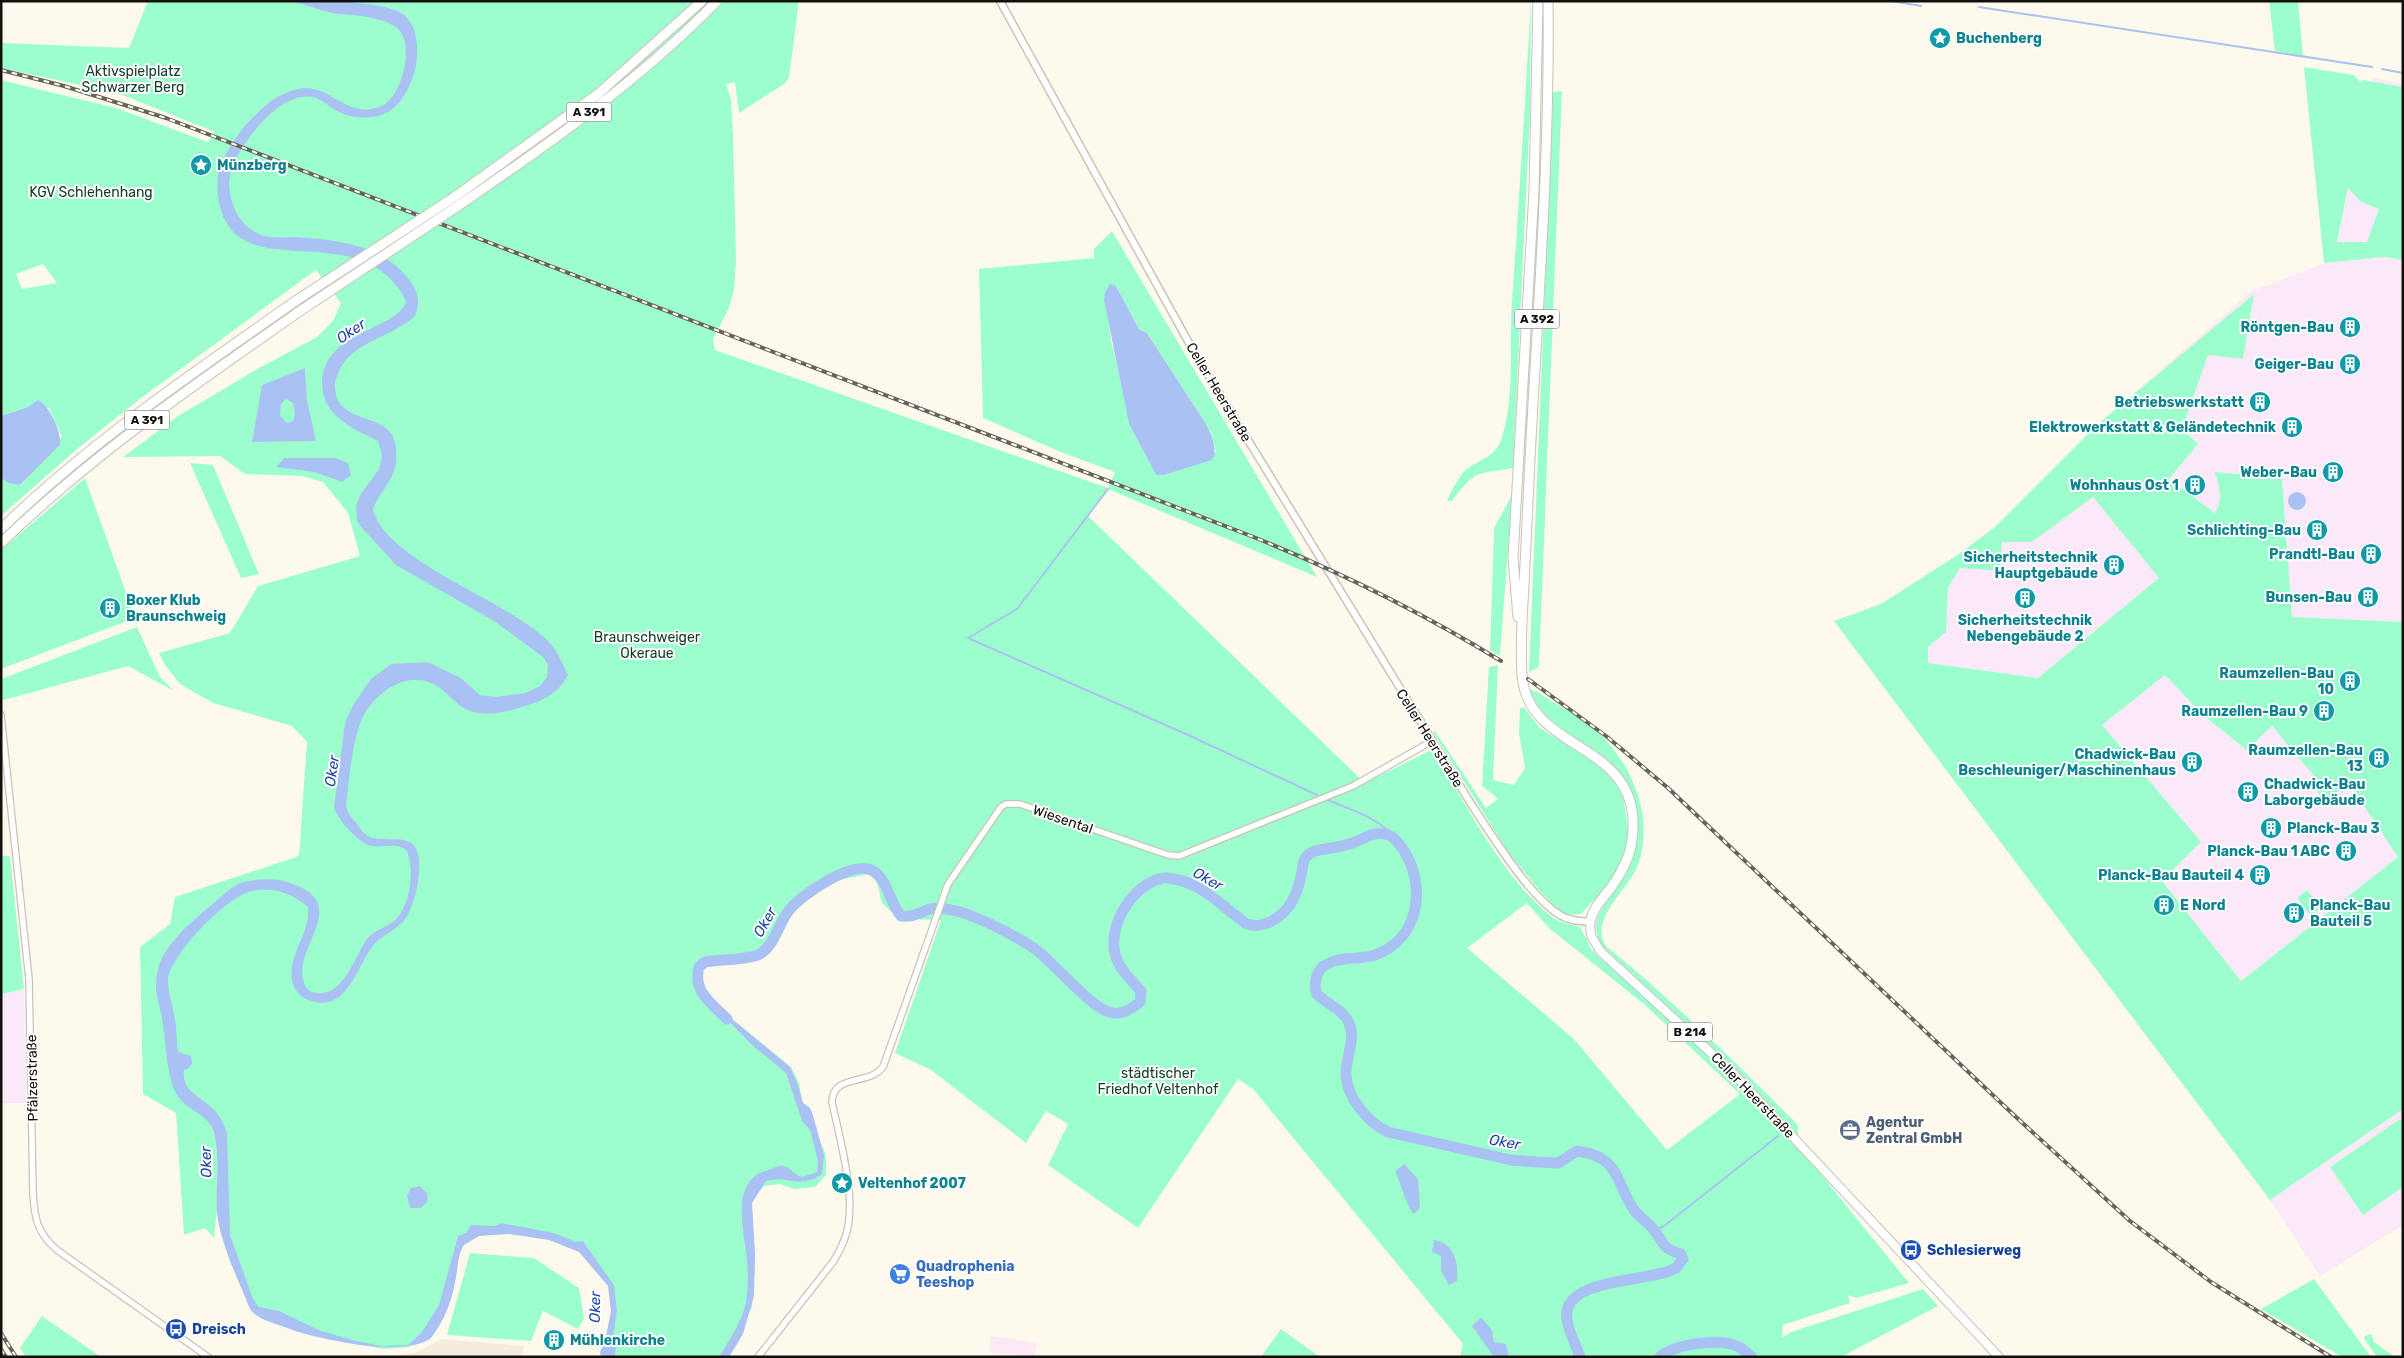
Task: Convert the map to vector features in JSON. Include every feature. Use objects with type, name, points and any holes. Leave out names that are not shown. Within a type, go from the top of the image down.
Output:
[{"type":"highway","name":"A 391","points":[[1,529],[41,493],[123,426],[297,300],[453,198],[544,134],[604,88],[702,1]]},
{"type":"highway","name":"A 392","points":[[1522,637],[1513,567],[1534,191],[1538,1]]},
{"type":"highway","name":"A 392","points":[[1522,637],[1546,139],[1548,1]]},
{"type":"highway","name":"A 391","points":[[1,543],[47,500],[130,433],[201,380],[534,153],[603,102],[714,4]]},
{"type":"highway","points":[[1522,637],[1522,678],[1530,706],[1549,727],[1588,751],[1606,765],[1623,788],[1631,810],[1632,839],[1626,862],[1616,882],[1595,908],[1590,922]]},
{"type":"main road","name":"Celler Heerstraße","points":[[1000,1],[1194,352],[1491,834],[1536,893],[1563,917],[1590,922],[1593,940],[1601,952],[1732,1072],[1999,1357]]},
{"type":"street","name":"Pfälzerstraße","points":[[1,715],[29,979],[34,1205],[37,1227],[44,1238],[57,1250],[208,1357]]},
{"type":"street","name":"Wiesental","points":[[758,1357],[824,1274],[840,1250],[849,1220],[848,1186],[832,1102],[833,1093],[840,1085],[874,1075],[883,1067],[943,896],[953,876],[996,812],[1006,804],[1020,804],[1168,855],[1179,856],[1353,786],[1432,741]]},
{"type":"shaded area","points":[[2372,78],[2403,84],[2403,1225],[2320,1276],[2270,1200],[1834,621],[1881,604],[1959,554],[1995,527],[2098,424],[2252,291],[2324,263],[2337,243]]},
{"type":"shaded area","points":[[24,989],[26,1103],[1,1103],[1,994]]},
{"type":"shaded area","points":[[991,1336],[1037,1343],[1034,1357],[989,1352]]},
{"type":"shaded area","points":[[442,1339],[524,1346],[524,1349],[520,1357],[388,1357],[415,1353]]},
{"type":"green space","name":"Braunschweiger Okeraue","points":[[148,1],[799,1],[789,78],[784,84],[739,113],[735,82],[726,84],[731,99],[733,133],[736,259],[734,291],[728,310],[713,339],[715,350],[1108,488],[1115,472],[1063,453],[983,418],[979,269],[1094,258],[1094,249],[1112,231],[1317,577],[1108,489],[1088,516],[1365,783],[1433,749],[1486,839],[1518,883],[1552,917],[1580,927],[1592,950],[1601,959],[1685,1032],[1794,1141],[1909,1283],[1857,1298],[1848,1295],[1850,1303],[1783,1325],[1782,1338],[1791,1332],[1923,1289],[1938,1306],[1841,1357],[1460,1357],[1463,1344],[1253,1089],[1238,1079],[1138,1228],[1048,1165],[1068,1124],[1046,1111],[1026,1143],[931,1070],[895,1053],[941,920],[899,919],[882,903],[876,879],[869,874],[834,881],[792,909],[771,949],[753,961],[719,960],[701,968],[699,984],[731,1018],[791,1067],[799,1083],[802,1100],[826,1155],[826,1175],[815,1187],[794,1189],[780,1184],[764,1186],[749,1202],[755,1267],[752,1307],[728,1357],[603,1357],[612,1311],[610,1286],[582,1251],[550,1238],[514,1232],[477,1234],[461,1244],[445,1313],[409,1347],[384,1349],[339,1341],[258,1310],[252,1303],[223,1235],[221,1142],[209,1122],[214,1135],[219,1164],[214,1238],[205,1228],[184,1235],[176,1113],[143,1094],[140,947],[170,924],[175,897],[299,856],[307,742],[292,726],[213,703],[180,684],[165,665],[159,653],[230,633],[258,586],[360,556],[348,513],[323,482],[302,476],[245,474],[220,456],[123,457],[178,416],[259,368],[317,337],[333,321],[341,303],[316,270],[141,398],[76,450],[1,516],[1,478],[8,483],[21,485],[62,437],[49,408],[28,407],[1,416],[1,80],[116,108],[208,142],[215,132],[120,94],[1,68],[1,43],[129,48]],"holes":[[[43,264],[57,283],[22,289],[16,274]],[[1116,286],[1139,329],[1147,333],[1206,424],[1211,433],[1216,452],[1156,475],[1129,424],[1126,400],[1111,341],[1105,292]],[[1527,903],[1549,928],[1645,1005],[1740,1094],[1667,1150],[1574,1039],[1467,948]]]},
{"type":"green space","points":[[1531,1],[1530,113],[1513,468],[1477,475],[1467,483],[1452,501],[1447,501],[1464,472],[1491,454],[1498,446],[1508,407],[1511,372],[1511,318]]},
{"type":"green space","points":[[2269,1],[2298,1],[2303,56],[2275,51]]},
{"type":"green space","points":[[2304,67],[2354,75],[2360,82],[2363,80],[2403,87],[2403,260],[2384,257],[2324,263]],"holes":[[[2348,188],[2361,202],[2379,209],[2367,242],[2337,242]]]},
{"type":"green space","points":[[1562,91],[1539,667],[1529,672],[1553,92]]},
{"type":"green space","points":[[2254,294],[2243,359],[2208,355],[2182,429],[2198,444],[2169,479],[2215,513],[2220,498],[2215,472],[2282,478],[2292,617],[2403,622],[2403,1109],[2270,1200],[1834,621],[1881,604],[1959,554],[1995,527],[2098,424]],"holes":[[[2093,497],[2159,578],[2038,678],[1928,663],[1928,647],[1946,632],[1948,588],[1960,568],[2000,571],[2002,542],[2032,542]],[[2165,675],[2204,716],[2247,750],[2272,726],[2314,776],[2310,783],[2324,800],[2350,785],[2398,857],[2241,981],[2162,881],[2201,842],[2102,725]]]},
{"type":"green space","points":[[190,463],[213,465],[259,574],[241,578]]},
{"type":"green space","points":[[85,478],[135,618],[1,669],[1,550]]},
{"type":"green space","points":[[1512,495],[1500,656],[1490,650],[1494,528]]},
{"type":"green space","points":[[137,627],[160,677],[174,691],[128,666],[4,700],[1,697],[1,679]]},
{"type":"green space","points":[[1498,665],[1493,780],[1514,785],[1525,768],[1519,733],[1520,708],[1524,707],[1539,727],[1576,751],[1599,763],[1618,785],[1624,801],[1629,837],[1626,855],[1610,883],[1581,914],[1567,915],[1560,912],[1508,852],[1433,732],[1435,731],[1486,808],[1498,799],[1482,786],[1489,667]]},
{"type":"green space","points":[[1530,689],[1600,733],[1625,766],[1639,797],[1644,829],[1643,846],[1635,872],[1606,914],[1602,924],[1602,935],[1606,946],[1680,1010],[1798,1125],[1798,1138],[1729,1063],[1601,945],[1596,932],[1598,915],[1625,873],[1634,849],[1637,812],[1634,800],[1624,781],[1611,766],[1549,721],[1537,707]]},
{"type":"green space","points":[[1,856],[10,856],[24,989],[1,994]]},
{"type":"green space","points":[[2307,890],[2322,907],[2311,916],[2297,898]]},
{"type":"green space","points":[[2400,1119],[2403,1123],[2403,1187],[2363,1215],[2330,1167]]},
{"type":"green space","points":[[470,1253],[534,1258],[579,1288],[584,1318],[578,1329],[543,1311],[531,1341],[447,1335]]},
{"type":"green space","points":[[2314,1279],[2371,1357],[2342,1357],[2261,1309]]},
{"type":"green space","points":[[42,1316],[101,1357],[26,1357],[20,1348]]},
{"type":"green space","points":[[1281,1329],[1320,1357],[1261,1357]]},
{"type":"green space","points":[[2371,1334],[2374,1342],[2395,1357],[2377,1357],[2363,1337]]},
{"type":"water","points":[[291,1],[333,1],[365,4],[393,9],[403,14],[412,25],[415,33],[417,56],[415,71],[408,89],[397,106],[386,113],[374,117],[367,118],[347,115],[316,98],[303,97],[291,100],[278,108],[255,130],[238,154],[230,174],[229,184],[233,204],[242,221],[257,233],[272,237],[328,240],[358,246],[385,258],[408,278],[418,296],[415,316],[355,351],[343,364],[335,385],[337,399],[344,408],[353,414],[385,427],[392,435],[396,447],[393,474],[373,509],[382,528],[400,546],[423,563],[529,625],[547,640],[556,652],[568,675],[553,694],[531,704],[503,712],[484,714],[466,709],[439,687],[420,680],[409,680],[398,684],[378,697],[363,717],[356,737],[346,806],[351,817],[368,836],[407,841],[413,844],[417,851],[419,868],[416,894],[406,919],[377,941],[350,986],[334,1000],[323,1003],[311,1001],[301,996],[294,987],[292,977],[294,957],[306,927],[308,907],[282,892],[260,890],[241,895],[201,928],[178,956],[171,969],[168,980],[169,993],[176,1023],[178,1052],[191,1056],[192,1059],[189,1068],[184,1070],[185,1082],[191,1091],[213,1109],[227,1132],[230,1235],[253,1299],[259,1307],[279,1311],[321,1331],[356,1341],[382,1346],[408,1345],[422,1332],[439,1305],[458,1236],[466,1233],[471,1225],[494,1226],[501,1223],[554,1233],[576,1242],[583,1241],[614,1285],[617,1310],[613,1337],[616,1349],[614,1357],[601,1357],[600,1352],[605,1341],[611,1311],[608,1286],[579,1252],[549,1240],[509,1234],[479,1236],[464,1245],[459,1258],[452,1297],[443,1319],[431,1338],[419,1344],[402,1347],[382,1347],[340,1342],[301,1333],[257,1316],[250,1309],[235,1273],[219,1224],[217,1212],[217,1154],[212,1128],[204,1118],[183,1103],[171,1081],[156,993],[159,965],[170,945],[182,931],[229,890],[237,885],[251,881],[279,880],[306,890],[317,900],[319,912],[317,926],[302,969],[305,985],[315,993],[326,992],[341,982],[367,939],[395,920],[406,902],[411,876],[407,851],[395,846],[372,846],[361,841],[339,818],[334,807],[345,723],[353,705],[371,679],[391,664],[428,662],[461,678],[480,695],[496,697],[525,693],[540,686],[547,677],[548,665],[543,657],[494,621],[396,565],[357,521],[356,506],[360,495],[379,469],[382,455],[378,441],[359,432],[341,420],[328,406],[322,385],[325,367],[334,353],[346,342],[389,319],[400,311],[406,301],[388,276],[365,262],[339,255],[261,246],[241,238],[223,216],[217,190],[219,171],[224,159],[239,133],[261,109],[273,100],[298,89],[309,88],[328,95],[346,105],[367,109],[379,107],[387,102],[399,86],[406,53],[402,34],[394,26],[370,17],[330,13]]},
{"type":"water","points":[[1110,284],[1116,286],[1139,329],[1147,333],[1206,424],[1212,437],[1215,452],[1212,460],[1164,475],[1156,475],[1129,424],[1104,300],[1105,292]]},
{"type":"water","points":[[305,368],[307,400],[316,441],[252,442],[262,385]],"holes":[[[286,399],[293,403],[295,414],[293,421],[287,423],[280,415],[281,404]]]},
{"type":"water","points":[[38,400],[47,408],[54,420],[59,434],[60,445],[20,485],[8,483],[1,478],[1,416],[28,407]]},
{"type":"water","points":[[284,458],[336,458],[348,463],[351,475],[342,482],[314,472],[276,467]]},
{"type":"water","points":[[2297,492],[2303,495],[2306,501],[2303,507],[2297,510],[2291,507],[2288,501],[2291,495]]},
{"type":"water","points":[[702,994],[790,1067],[803,1103],[812,1112],[824,1155],[822,1174],[814,1179],[800,1182],[766,1181],[752,1203],[755,1253],[754,1296],[743,1334],[729,1357],[719,1357],[738,1324],[747,1297],[748,1282],[742,1209],[743,1196],[748,1184],[756,1176],[779,1166],[786,1167],[802,1177],[817,1172],[818,1161],[810,1130],[802,1121],[786,1073],[752,1045]]},
{"type":"water","points":[[1404,1164],[1418,1179],[1420,1208],[1414,1214],[1406,1200],[1395,1171]]},
{"type":"water","points":[[420,1186],[427,1193],[428,1201],[421,1208],[410,1208],[407,1196],[411,1188]]},
{"type":"water","points":[[1434,1240],[1441,1242],[1451,1249],[1456,1260],[1457,1281],[1449,1285],[1441,1271],[1441,1256],[1432,1252]]},
{"type":"water","points":[[1481,1317],[1492,1330],[1494,1342],[1506,1344],[1509,1357],[1494,1357],[1472,1326]]},
{"type":"waterway","points":[[1892,1],[1921,6]]},
{"type":"waterway","points":[[1979,7],[2372,67]]},
{"type":"waterway","points":[[2382,69],[2403,73]]},
{"type":"waterway","points":[[1108,489],[1017,609],[968,638],[1186,734],[1317,795]]},
{"type":"waterway","points":[[1328,800],[1372,819],[1394,837]]},
{"type":"waterway","name":"Oker","points":[[727,1019],[701,990],[698,983],[699,967],[705,962],[758,955],[772,941],[786,915],[796,903],[829,880],[853,870],[864,869],[873,871],[878,875],[886,886],[901,916],[913,915],[936,908],[948,909],[961,912],[993,925],[1027,943],[1092,1002],[1109,1012],[1118,1013],[1140,1002],[1141,991],[1119,965],[1115,954],[1114,942],[1119,918],[1125,907],[1142,888],[1152,882],[1165,878],[1186,882],[1208,894],[1247,924],[1263,924],[1279,917],[1293,900],[1304,860],[1309,854],[1353,843],[1380,833],[1391,836],[1406,854],[1416,883],[1414,912],[1409,926],[1401,938],[1389,948],[1375,955],[1344,959],[1323,966],[1318,973],[1315,985],[1316,993],[1338,1010],[1349,1023],[1351,1035],[1346,1073],[1347,1082],[1354,1100],[1366,1116],[1388,1132],[1511,1160],[1558,1163],[1577,1151],[1600,1158],[1608,1163],[1613,1170],[1634,1210],[1651,1226],[1665,1247],[1681,1254],[1683,1259],[1676,1268],[1664,1273],[1610,1283],[1592,1288],[1578,1295],[1569,1306],[1567,1320],[1580,1357]]},
{"type":"waterway","points":[[1655,1230],[1664,1226],[1778,1136]]},
{"type":"waterway","name":"Oker","points":[[1660,1357],[1676,1348],[1698,1343],[1731,1344],[1739,1347],[1752,1357]]},
{"type":"railway","points":[[1,70],[64,86],[166,118],[1251,536],[1316,563],[1379,593],[1501,661]]},
{"type":"railway","points":[[1528,679],[1606,736],[1668,788],[2016,1117],[2130,1221],[2211,1282],[2331,1357]]},
{"type":"railway","points":[[1,1333],[16,1357]]},
{"type":"railway","points":[[1,1349],[6,1357]]},
{"type":"place","name":"Buchenberg","points":[[1940,38]]},
{"type":"place","name":"Münzberg","points":[[201,165]]},
{"type":"place","name":"Röntgen-Bau","points":[[2350,327]]},
{"type":"place","name":"Geiger-Bau","points":[[2350,364]]},
{"type":"place","name":"Betriebswerkstatt","points":[[2260,402]]},
{"type":"place","name":"Elektrowerkstatt & Geländetechnik","points":[[2292,427]]},
{"type":"place","name":"Weber-Bau","points":[[2333,472]]},
{"type":"place","name":"Wohnhaus Ost 1","points":[[2195,485]]},
{"type":"place","name":"Schlichting-Bau","points":[[2317,530]]},
{"type":"place","name":"Prandtl-Bau","points":[[2371,554]]},
{"type":"place","name":"Sicherheitstechnik Hauptgebäude","points":[[2114,565]]},
{"type":"place","name":"Bunsen-Bau","points":[[2368,597]]},
{"type":"place","name":"Sicherheitstechnik Nebengebäude 2","points":[[2025,598]]},
{"type":"place","name":"Boxer Klub Braunschweig","points":[[110,608]]},
{"type":"place","name":"Raumzellen-Bau 10","points":[[2350,681]]},
{"type":"place","name":"Raumzellen-Bau 9","points":[[2324,711]]},
{"type":"place","name":"Raumzellen-Bau 13","points":[[2379,758]]},
{"type":"place","name":"Chadwick-Bau Beschleuniger/Maschinenhaus","points":[[2192,762]]},
{"type":"place","name":"Chadwick-Bau Laborgebäude","points":[[2248,792]]},
{"type":"place","name":"Planck-Bau 3","points":[[2271,828]]},
{"type":"place","name":"Planck-Bau 1 ABC","points":[[2346,851]]},
{"type":"place","name":"Planck-Bau Bauteil 4","points":[[2260,875]]},
{"type":"place","name":"E Nord","points":[[2164,905]]},
{"type":"place","name":"Planck-Bau Bauteil 5","points":[[2294,913]]},
{"type":"place","name":"Agentur Zentral GmbH","points":[[1850,1130]]},
{"type":"place","name":"Veltenhof 2007","points":[[842,1183]]},
{"type":"place","name":"Schlesierweg","points":[[1911,1250]]},
{"type":"place","name":"Quadrophenia Teeshop","points":[[900,1274]]},
{"type":"place","name":"Dreisch","points":[[176,1329]]},
{"type":"place","name":"Mühlenkirche","points":[[554,1340]]},
{"type":"park label","name":"Aktivspielplatz Schwarzer Berg","points":[[133,79]]},
{"type":"park label","name":"KGV Schlehenhang","points":[[91,192]]},
{"type":"park label","name":"städtischer Friedhof Veltenhof","points":[[1158,1082]]}]
